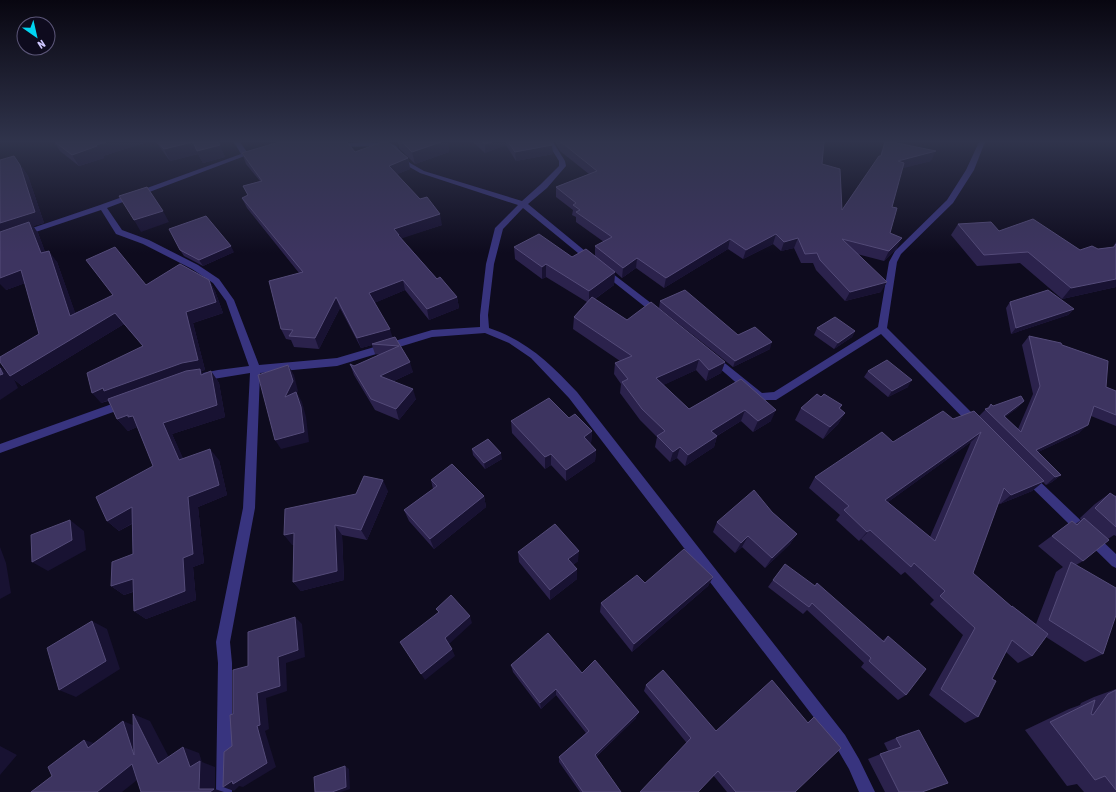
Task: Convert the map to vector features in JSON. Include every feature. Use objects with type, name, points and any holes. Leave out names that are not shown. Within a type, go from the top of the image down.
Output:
[{"type":"street","points":[[0,242],[103,207],[179,179]]},
{"type":"street","points":[[444,179],[523,204],[663,317]]},
{"type":"street","points":[[485,330],[484,315],[490,264],[499,228],[551,179]]},
{"type":"street","points":[[706,352],[752,392],[760,397],[768,398],[776,396],[882,329],[893,262],[898,253],[950,201],[964,179]]},
{"type":"street","points":[[103,207],[119,232],[146,242],[195,267],[216,281],[230,300],[255,369],[249,508],[223,642],[225,663],[224,792]]},
{"type":"street","points":[[882,329],[983,431]]},
{"type":"street","points":[[194,378],[230,371],[321,364],[339,361],[425,335],[442,332],[485,330],[497,333],[516,342],[532,352],[574,395],[840,740],[854,764],[867,792]]},
{"type":"street","points":[[0,449],[135,399]]},
{"type":"street","points":[[1022,470],[1072,521],[1116,562]]},
{"type":"building","points":[[0,179],[24,179],[35,212],[0,223]]},
{"type":"building","points":[[261,179],[401,179],[420,199],[427,197],[440,214],[394,229],[437,279],[440,277],[457,297],[427,309],[403,280],[369,293],[390,329],[357,338],[336,297],[315,338],[289,336],[293,330],[281,329],[269,281],[303,272],[242,198],[248,195],[243,186],[262,181]]},
{"type":"building","points":[[577,179],[840,179],[842,210],[863,179],[900,179],[892,207],[897,208],[890,233],[902,238],[889,251],[842,239],[887,282],[850,292],[820,260],[817,253],[805,254],[798,238],[784,242],[776,234],[746,250],[730,239],[666,278],[637,258],[623,268],[595,246],[612,237],[576,212],[580,210],[573,205],[576,203],[556,187]]},
{"type":"building","points":[[147,187],[163,211],[134,220],[119,196]]},
{"type":"building","points":[[206,216],[231,246],[199,260],[180,250],[169,229]]},
{"type":"building","points":[[1033,219],[1080,250],[1092,246],[1098,249],[1114,247],[1116,244],[1116,279],[1071,288],[1028,252],[984,255],[958,224],[991,222],[999,231]]},
{"type":"building","points":[[29,222],[41,253],[49,251],[70,316],[113,295],[86,260],[115,247],[146,285],[180,264],[209,280],[216,302],[186,312],[198,360],[182,363],[104,391],[103,388],[92,393],[87,373],[143,346],[115,313],[10,376],[0,362],[0,357],[39,334],[21,270],[0,278],[0,232]]},
{"type":"building","points":[[539,234],[572,257],[586,249],[615,272],[589,291],[546,264],[542,267],[514,247]]},
{"type":"building","points":[[685,290],[738,335],[755,327],[772,342],[735,361],[660,301]]},
{"type":"building","points":[[1048,290],[1074,309],[1016,328],[1010,302]]},
{"type":"building","points":[[592,297],[627,320],[651,302],[725,362],[709,370],[699,359],[656,378],[689,409],[741,379],[776,410],[758,421],[745,410],[711,431],[717,436],[688,455],[680,447],[673,452],[657,436],[665,431],[642,409],[622,382],[628,379],[615,363],[632,356],[574,317]]},
{"type":"building","points":[[835,317],[855,331],[838,343],[817,328]]},
{"type":"building","points":[[1029,336],[1061,343],[1062,345],[1108,361],[1106,387],[1116,391],[1116,415],[1094,406],[1088,425],[1036,450],[1061,475],[1055,477],[985,409],[989,408],[991,404],[993,406],[1021,396],[1024,401],[1004,416],[1021,432],[1040,386]]},
{"type":"building","points":[[395,337],[410,362],[380,376],[413,389],[396,409],[371,399],[350,364],[354,366],[399,346],[372,344]]},
{"type":"building","points":[[887,360],[912,380],[892,391],[868,371]]},
{"type":"building","points":[[288,365],[293,381],[285,397],[296,392],[301,407],[304,432],[275,440],[258,375]]},
{"type":"building","points":[[0,368],[3,374],[0,375]]},
{"type":"building","points":[[200,369],[201,375],[211,371],[217,405],[163,423],[179,460],[210,449],[219,485],[188,497],[193,554],[183,558],[185,591],[134,611],[133,579],[111,586],[112,562],[133,554],[132,507],[107,521],[96,497],[153,466],[133,416],[128,417],[128,415],[117,419],[108,399],[186,371]]},
{"type":"building","points":[[817,394],[821,397],[824,394],[842,405],[839,408],[845,413],[830,427],[801,408]]},
{"type":"building","points":[[549,398],[569,418],[575,414],[592,431],[584,437],[596,450],[566,470],[551,454],[545,457],[511,421]]},
{"type":"building","points":[[943,411],[953,419],[974,411],[1044,481],[1011,495],[1004,488],[973,573],[1012,607],[1048,634],[1032,656],[1012,640],[992,679],[996,681],[978,717],[941,689],[975,628],[940,596],[945,591],[914,563],[911,567],[870,530],[867,532],[844,510],[849,506],[815,477],[882,432],[893,442]],"holes":[[[981,432],[935,541],[885,500]]]},
{"type":"building","points":[[488,439],[501,453],[484,463],[472,449]]},
{"type":"building","points":[[452,464],[484,496],[430,539],[404,510],[437,486],[431,480]]},
{"type":"building","points":[[364,476],[383,480],[361,530],[335,525],[337,571],[293,582],[294,533],[284,535],[285,509],[356,494]]},
{"type":"building","points":[[754,490],[772,512],[797,534],[772,558],[748,536],[741,543],[717,522]]},
{"type":"building","points":[[1110,493],[1116,497],[1116,527],[1095,508]]},
{"type":"building","points":[[1084,518],[1109,540],[1083,561],[1052,536],[1072,521],[1077,525]]},
{"type":"building","points":[[70,520],[72,540],[32,562],[31,535]]},
{"type":"building","points":[[555,524],[579,551],[568,559],[577,569],[550,590],[518,552]]},
{"type":"building","points":[[684,549],[713,577],[634,644],[601,603],[637,575],[645,583]]},
{"type":"building","points":[[1071,562],[1116,588],[1116,615],[1103,654],[1049,620]]},
{"type":"building","points":[[785,564],[815,586],[817,583],[884,642],[888,636],[926,669],[906,695],[869,661],[871,658],[812,603],[809,607],[773,580]]},
{"type":"building","points":[[451,595],[470,616],[445,638],[452,649],[421,674],[400,642],[439,612],[436,609]]},
{"type":"building","points":[[295,617],[298,650],[278,657],[280,686],[257,693],[260,725],[257,726],[267,763],[233,784],[232,781],[223,787],[224,752],[232,746],[230,715],[233,714],[233,670],[248,666],[248,632]]},
{"type":"building","points":[[92,621],[106,661],[59,690],[47,648]]},
{"type":"building","points":[[548,633],[582,673],[595,660],[639,712],[595,755],[621,792],[583,792],[559,757],[589,731],[556,689],[540,703],[511,665]]},
{"type":"building","points":[[663,670],[716,731],[772,680],[808,723],[814,717],[841,748],[795,792],[736,792],[718,771],[698,792],[640,792],[691,738],[646,685]]},
{"type":"building","points":[[1116,690],[1116,790],[1105,776],[1095,780],[1050,722],[1095,700],[1091,714],[1093,715],[1108,694]]},
{"type":"building","points":[[133,714],[158,764],[183,747],[190,767],[200,761],[199,789],[214,789],[210,792],[141,792],[132,764],[97,792],[31,792],[52,776],[48,767],[84,740],[88,748],[123,721],[134,755]]},
{"type":"building","points":[[919,730],[948,783],[922,792],[899,792],[880,754],[901,747],[896,738]]},
{"type":"building","points":[[345,766],[346,787],[332,792],[315,792],[314,777]]}]
